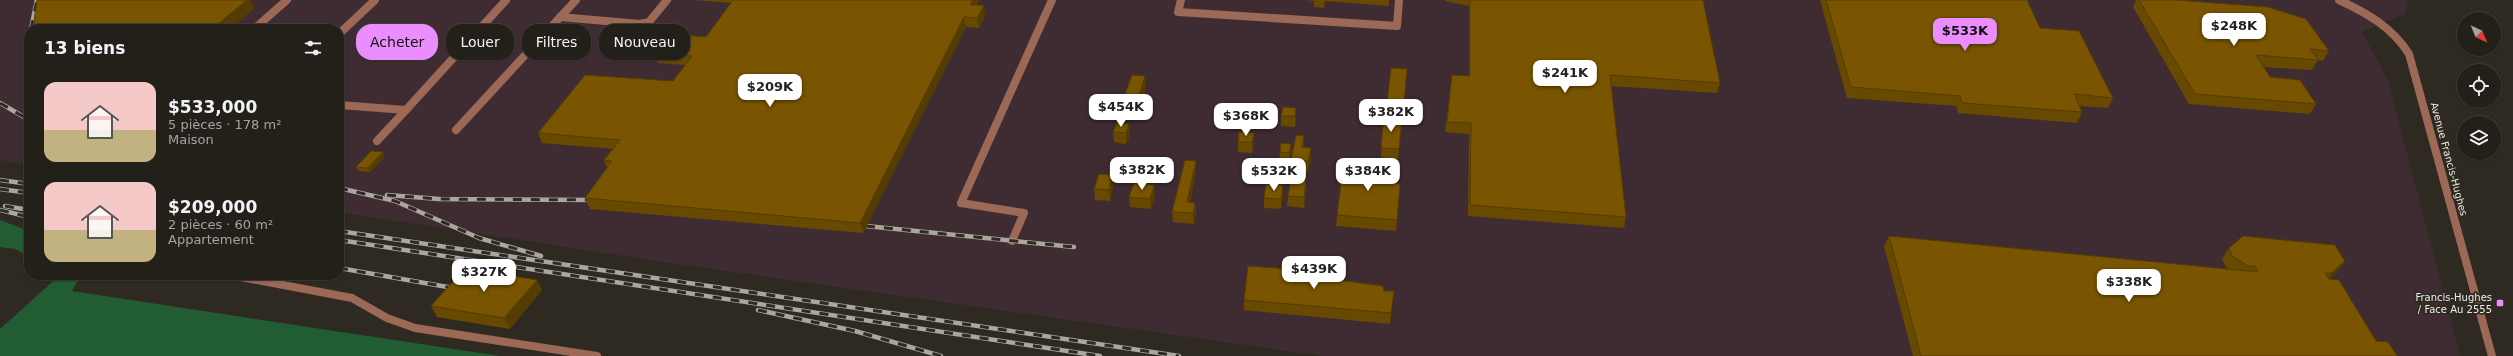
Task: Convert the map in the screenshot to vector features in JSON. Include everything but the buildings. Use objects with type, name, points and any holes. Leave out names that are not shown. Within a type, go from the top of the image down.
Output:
[{"type":"street","points":[[260,24],[287,0]]},
{"type":"street","points":[[344,29],[375,0]]},
{"type":"street","points":[[376,142],[506,0]]},
{"type":"street","points":[[456,130],[576,0]]},
{"type":"street","points":[[560,17],[640,24],[649,22],[667,0]]},
{"type":"street","points":[[1012,241],[1024,213],[961,203],[1052,0]]},
{"type":"street","points":[[1181,0],[1178,12],[1397,26],[1399,0]]},
{"type":"street","name":"Avenue Francis-Hughes","points":[[2347,1],[2384,25],[2397,37],[2409,54],[2492,356]]},
{"type":"street","points":[[344,105],[406,110]]},
{"type":"street","points":[[266,280],[352,298],[387,318],[415,328],[597,356]]},
{"type":"shaded area","points":[[0,0],[2407,0],[2405,14],[2362,32],[2388,81],[2460,356],[1322,356],[650,260],[344,213],[344,24],[24,24],[24,164],[0,160]]},
{"type":"green space","points":[[0,220],[24,229],[24,254],[15,249],[0,247]]},
{"type":"green space","points":[[54,280],[78,280],[72,291],[500,356],[0,356],[0,329]]},
{"type":"railway","points":[[32,24],[37,0]]},
{"type":"railway","points":[[0,103],[24,117]]},
{"type":"railway","points":[[0,180],[24,183]]},
{"type":"railway","points":[[0,189],[24,192]]},
{"type":"railway","points":[[344,189],[395,201],[479,238],[541,256]]},
{"type":"railway","points":[[387,195],[439,199],[596,200]]},
{"type":"railway","points":[[5,206],[24,209]]},
{"type":"railway","points":[[0,210],[24,216]]},
{"type":"railway","points":[[866,226],[1074,247]]},
{"type":"railway","points":[[344,232],[1179,356]]},
{"type":"railway","points":[[344,241],[1100,356]]},
{"type":"railway","points":[[344,269],[459,289]]},
{"type":"railway","points":[[758,310],[855,331],[941,356]]},
{"type":"place","name":"Francis-Hughes / Face Au 2555","points":[[2500,303]]}]
